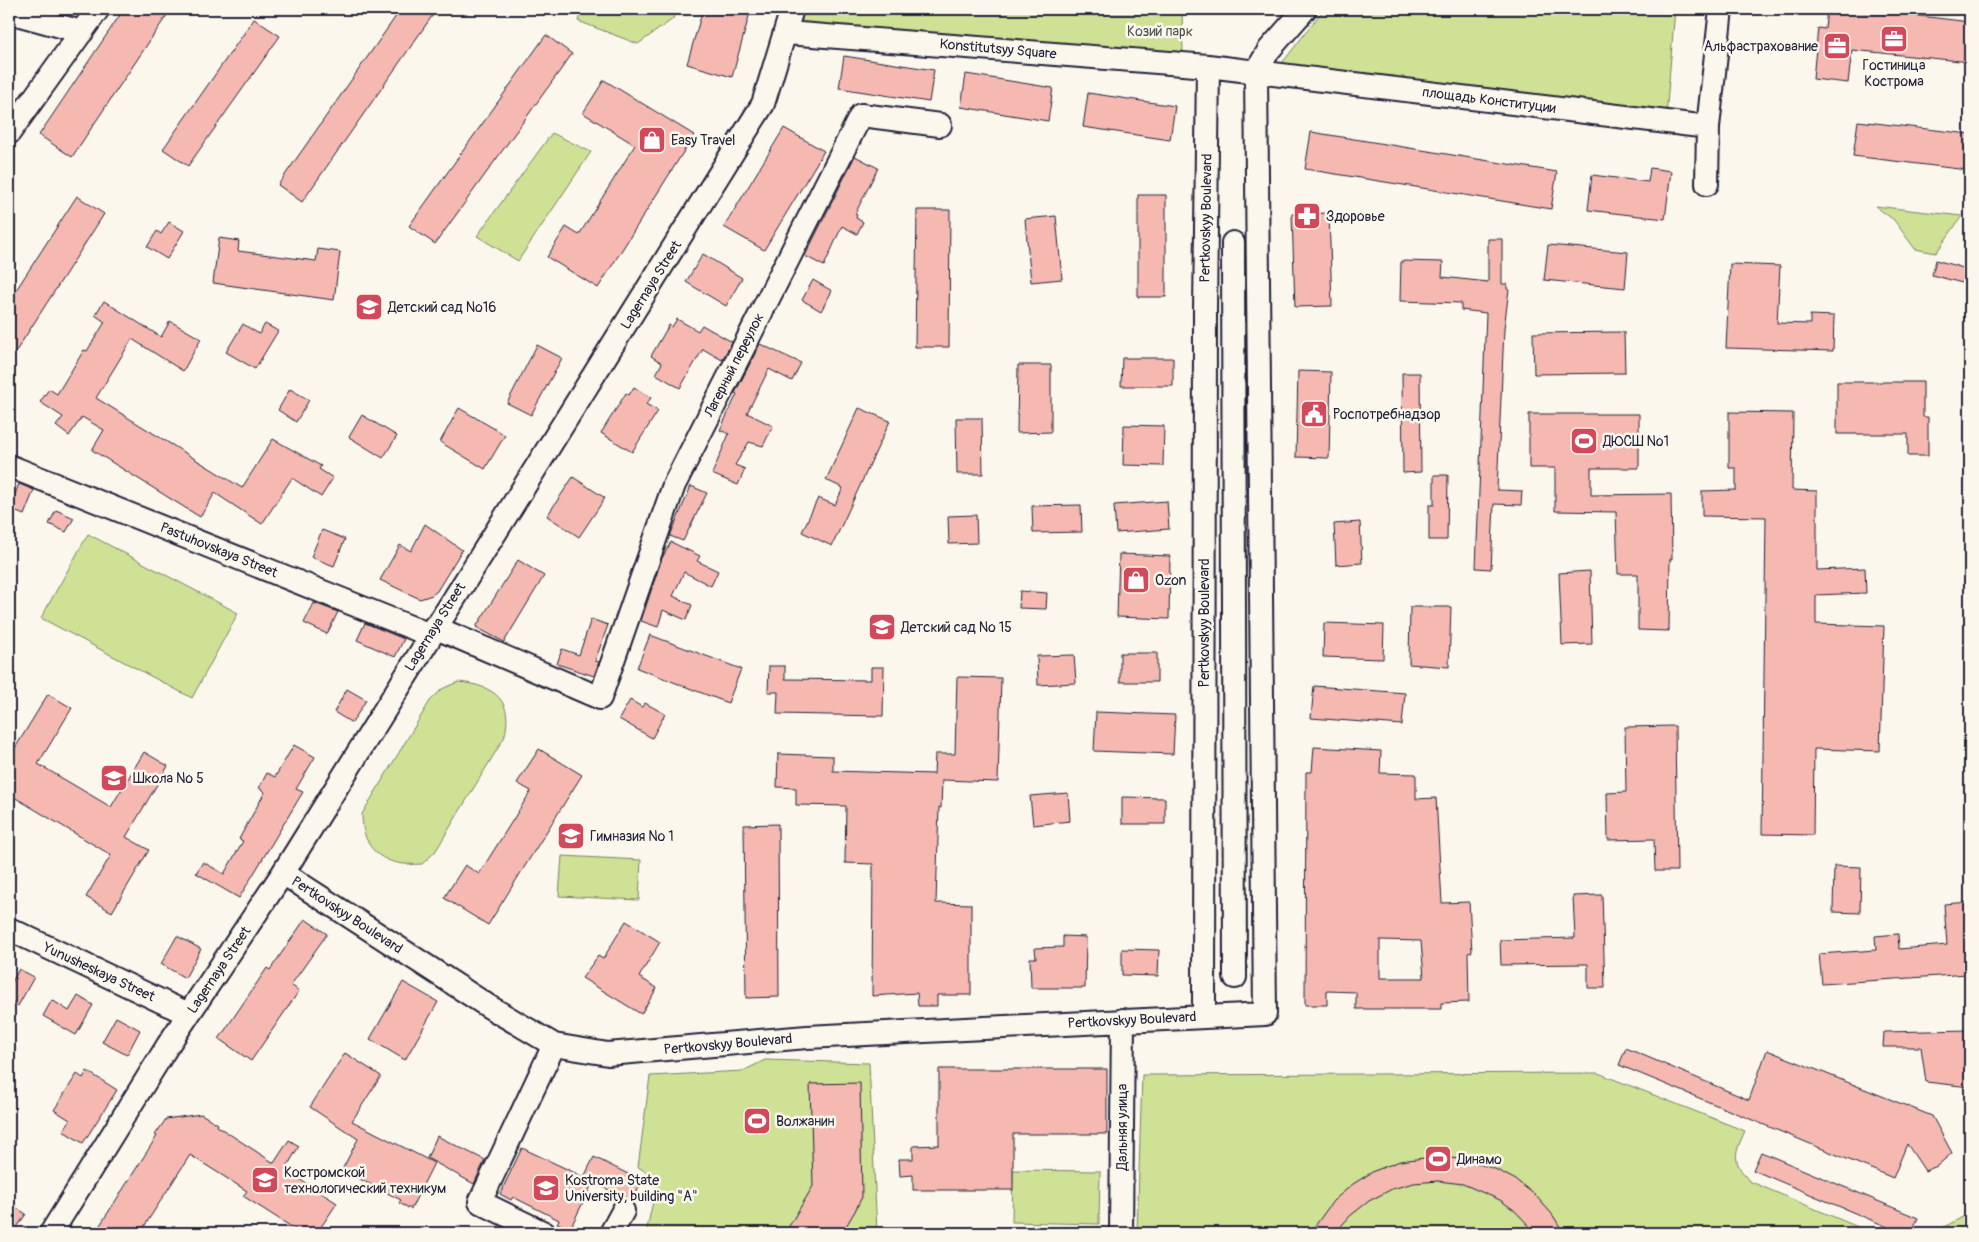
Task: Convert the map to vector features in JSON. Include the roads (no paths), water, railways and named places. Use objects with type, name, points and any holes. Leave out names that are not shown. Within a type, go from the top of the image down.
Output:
[{"type":"street","points":[[9,133],[98,9]]},
{"type":"street","name":"Lagernaya Street","points":[[51,1233],[188,1014],[283,873],[432,631],[615,343],[763,104],[787,33],[792,9]]},
{"type":"street","points":[[1204,1016],[1265,1014],[1254,72],[1269,50],[1305,9]]},
{"type":"street","points":[[1707,184],[1708,127],[1721,9]]},
{"type":"street","points":[[9,12],[82,32]]},
{"type":"street","name":"Konstitutsyy Square","points":[[787,33],[1208,66],[1254,72]]},
{"type":"street","name":"Pertkovskyy Boulevard","points":[[283,873],[488,1006],[554,1045],[608,1054],[807,1037],[1204,1016],[1204,336],[1208,66]]},
{"type":"street","name":"площадь Конституции","points":[[1254,72],[1708,127]]},
{"type":"street","name":"Лагерный переулок","points":[[600,698],[674,485],[861,115],[940,125]]},
{"type":"street","points":[[1233,243],[1234,977]]},
{"type":"street","name":"Pastuhovskaya Street","points":[[9,466],[600,698]]},
{"type":"street","name":"Yunusheskaya Street","points":[[9,929],[188,1014]]},
{"type":"street","name":"Дальняя улица","points":[[1121,1233],[1123,1020]]},
{"type":"street","points":[[544,1233],[480,1202],[554,1045]]},
{"type":"street","points":[[611,1233],[622,1211]]},
{"type":"place","name":"Гостиница Кострома","points":[[1894,39]]},
{"type":"place","name":"Альфастрахование","points":[[1837,46]]},
{"type":"place","name":"Easy Travel","points":[[652,140]]},
{"type":"place","name":"Здоровье","points":[[1307,216]]},
{"type":"place","name":"Детский сад №16","points":[[369,307]]},
{"type":"place","name":"Роспотребнадзор","points":[[1314,414]]},
{"type":"place","name":"ДЮСШ №1","points":[[1584,441]]},
{"type":"place","name":"Ozon","points":[[1136,580]]},
{"type":"place","name":"Детский сад № 15","points":[[882,627]]},
{"type":"place","name":"Школа № 5","points":[[114,778]]},
{"type":"place","name":"Гимназия № 1","points":[[571,836]]},
{"type":"place","name":"Волжанин","points":[[757,1121]]},
{"type":"place","name":"Динамо","points":[[1438,1159]]},
{"type":"place","name":"Костромской технологический техникум","points":[[265,1180]]},
{"type":"place","name":"Kostroma State University, building \"A\"","points":[[546,1188]]},
{"type":"park label","name":"Козий парк","points":[[1160,31]]}]
